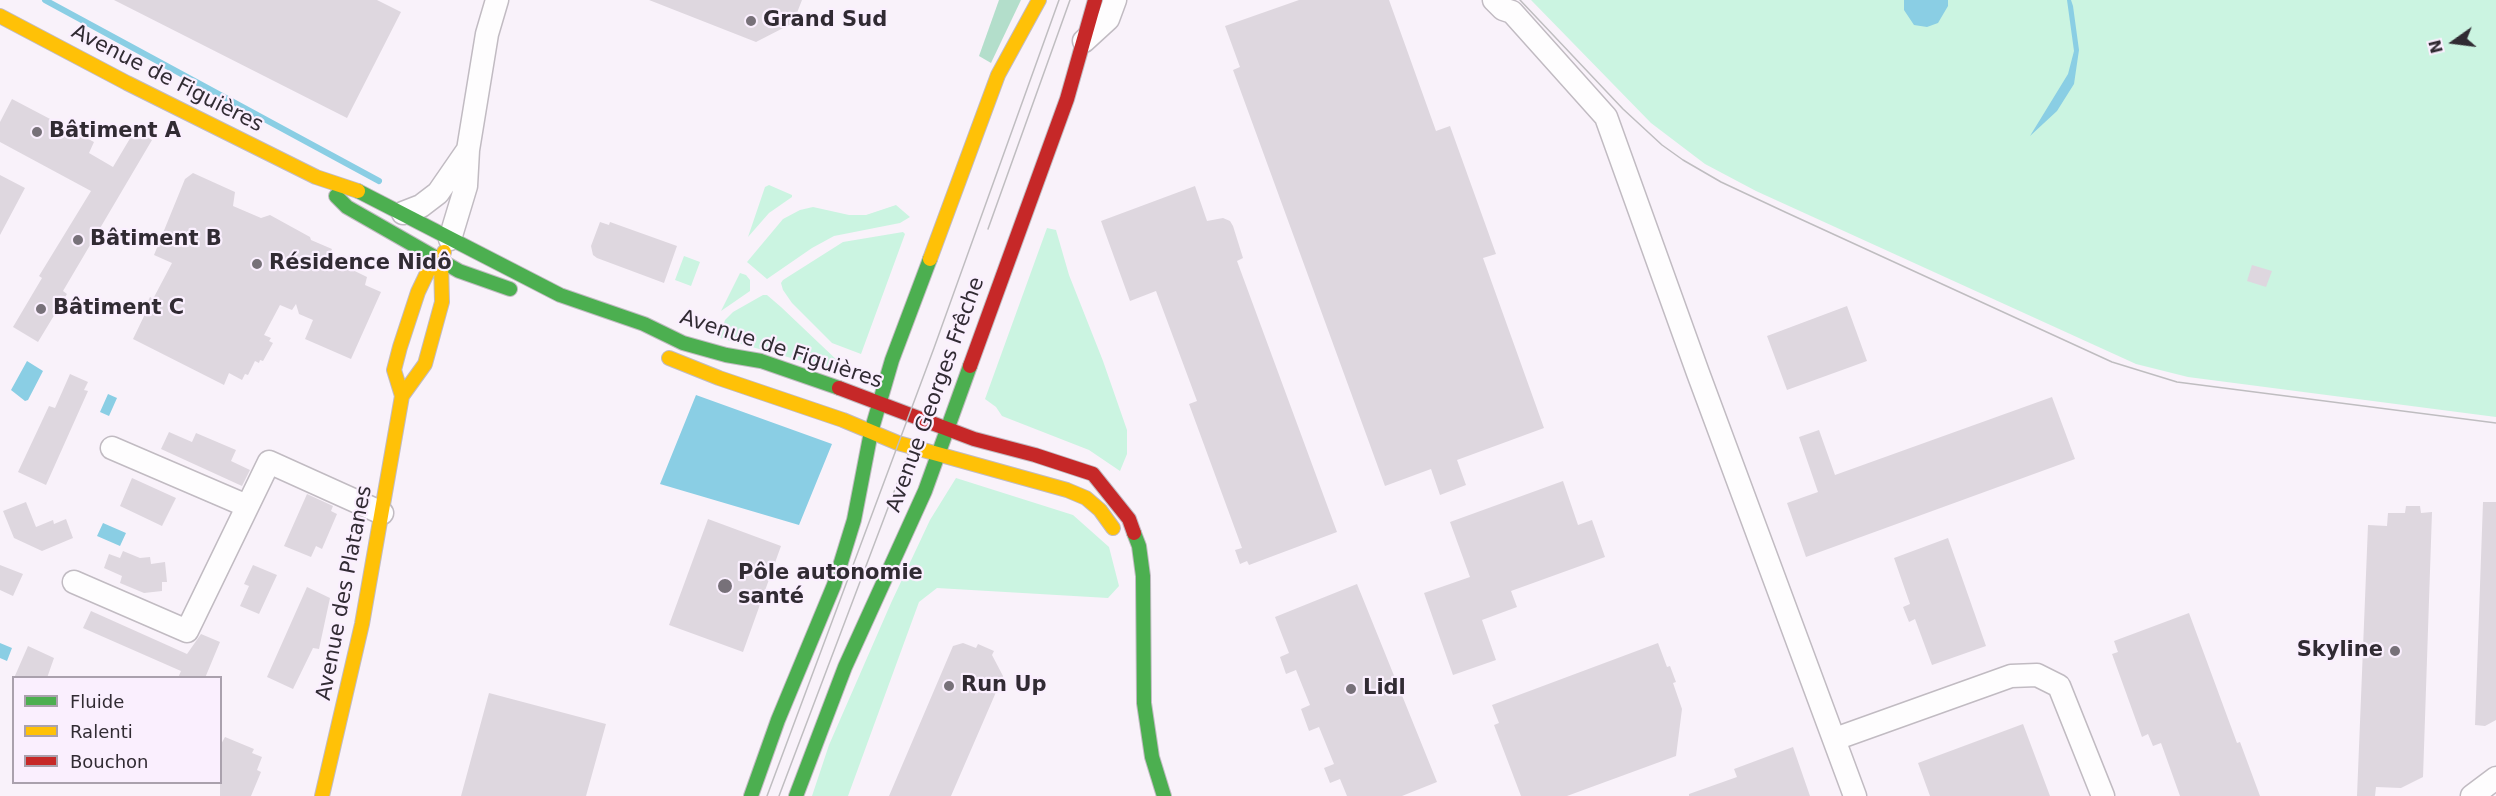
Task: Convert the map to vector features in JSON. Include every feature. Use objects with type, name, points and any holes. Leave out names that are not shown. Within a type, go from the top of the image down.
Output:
[{"type":"main road","name":"Avenue Georges Frêche","points":[[751,796],[778,720],[834,585],[854,520],[871,432],[896,349],[998,75],[1039,0]]},
{"type":"main road","name":"Avenue Georges Frêche","points":[[796,796],[844,667],[908,533],[948,429],[1067,99],[1095,0]]},
{"type":"main road","name":"Avenue de Figuières","points":[[0,16],[316,177],[355,189],[560,295],[644,324],[683,344],[761,362],[948,429],[1093,474],[1129,519],[1139,546],[1143,576],[1144,703],[1152,757],[1164,796]]},
{"type":"main road","name":"Avenue de Figuières","points":[[316,177],[347,207],[441,261],[459,271],[522,294]]},
{"type":"main road","points":[[441,261],[450,239]]},
{"type":"main road","name":"Avenue des Platanes","points":[[402,396],[393,370],[418,291],[428,271],[441,261]]},
{"type":"main road","name":"Avenue des Platanes","points":[[322,796],[362,624],[402,396],[425,363],[442,302],[441,261]]},
{"type":"main road","name":"Avenue de Figuières","points":[[657,353],[719,378],[826,413],[871,432],[938,455],[1043,483],[1086,498],[1100,510],[1118,534],[1120,544]]},
{"type":"street","points":[[450,239],[466,186],[468,150],[487,34],[497,0]]},
{"type":"street","points":[[1083,42],[1108,19],[1115,0]]},
{"type":"street","points":[[1498,5],[1512,12],[1606,117],[1855,796]]},
{"type":"street","points":[[403,213],[421,206],[438,193],[468,150]]},
{"type":"street","points":[[112,448],[247,506]]},
{"type":"street","points":[[74,582],[187,631],[269,462],[382,513]]},
{"type":"street","points":[[1835,739],[2011,676],[2037,675],[2059,686],[2103,796]]},
{"type":"street","points":[[2472,796],[2496,778]]},
{"type":"green space","points":[[999,0],[1021,0],[991,63],[979,56]]},
{"type":"green space","points":[[1531,0],[2496,0],[2496,417],[2188,377],[2136,364],[1756,191],[1705,164],[1651,123]]},
{"type":"green space","points":[[769,185],[792,197],[769,213],[748,237],[765,187]]},
{"type":"green space","points":[[896,205],[910,217],[900,223],[834,236],[767,279],[747,262],[783,219],[800,210],[813,207],[849,215],[866,215]]},
{"type":"green space","points":[[1047,228],[1056,230],[1069,275],[1127,430],[1127,454],[1120,471],[1089,450],[1002,416],[996,407],[985,399]]},
{"type":"green space","points":[[903,232],[905,234],[861,354],[832,343],[792,303],[783,290],[781,283],[783,280],[843,242]]},
{"type":"green space","points":[[684,256],[700,262],[691,286],[675,280]]},
{"type":"green space","points":[[740,273],[746,275],[750,280],[750,291],[721,311]]},
{"type":"green space","points":[[767,295],[781,307],[840,363],[843,370],[841,372],[720,338],[725,320],[733,312]]},
{"type":"green space","points":[[956,478],[1073,515],[1109,547],[1119,586],[1108,598],[937,588],[919,602],[848,796],[812,796],[829,745],[891,603],[930,520]]},
{"type":"water","points":[[1904,0],[1948,0],[1948,6],[1938,23],[1927,27],[1914,25],[1904,10]]},
{"type":"water","points":[[2067,0],[2071,0],[2073,6],[2079,50],[2074,84],[2057,111],[2030,136],[2068,74],[2074,51]]},
{"type":"water","points":[[27,361],[43,371],[28,400],[25,401],[11,390]]},
{"type":"water","points":[[108,394],[117,398],[109,416],[100,412]]},
{"type":"water","points":[[696,395],[832,444],[799,525],[660,484]]},
{"type":"water","points":[[103,523],[126,533],[120,546],[97,536]]},
{"type":"water","points":[[0,643],[12,648],[7,661],[0,658]]},
{"type":"building","points":[[114,0],[377,0],[401,12],[347,118]]},
{"type":"building","name":"Grand Sud","points":[[649,0],[802,0],[793,23],[756,42]]},
{"type":"building","points":[[1299,0],[1389,0],[1436,131],[1450,126],[1496,254],[1483,258],[1544,428],[1457,460],[1466,485],[1440,495],[1431,469],[1385,486],[1233,70],[1240,67],[1225,26]]},
{"type":"building","points":[[12,99],[94,142],[89,153],[113,167],[135,130],[152,140],[63,291],[67,294],[38,342],[13,327],[42,278],[39,276],[91,191],[0,142],[0,122]]},
{"type":"building","name":"Résidence Nidô","points":[[193,173],[235,192],[233,206],[261,218],[270,215],[310,237],[311,240],[332,249],[328,258],[367,277],[365,285],[381,292],[351,359],[305,339],[313,320],[299,314],[296,304],[292,310],[280,305],[264,335],[271,338],[269,341],[273,343],[263,361],[260,360],[259,363],[255,361],[248,375],[245,374],[242,380],[229,373],[224,385],[133,339],[146,312],[143,311],[150,297],[153,299],[172,263],[154,255],[185,179]]},
{"type":"building","points":[[0,175],[25,188],[0,235]]},
{"type":"building","points":[[1195,186],[1207,221],[1223,218],[1230,221],[1233,226],[1243,258],[1237,261],[1337,532],[1249,565],[1247,561],[1240,564],[1235,550],[1242,548],[1189,404],[1197,401],[1156,291],[1130,301],[1101,221]]},
{"type":"building","points":[[600,222],[609,225],[610,222],[677,246],[664,283],[593,255],[591,246]]},
{"type":"building","points":[[2252,265],[2272,271],[2266,287],[2247,281]]},
{"type":"building","points":[[1847,306],[1867,361],[1787,390],[1767,336]]},
{"type":"building","points":[[70,374],[88,382],[84,390],[88,391],[46,485],[18,472],[49,406],[55,408]]},
{"type":"building","points":[[2052,397],[2075,459],[1806,557],[1787,503],[1818,492],[1799,437],[1819,430],[1835,475]]},
{"type":"building","points":[[169,432],[192,442],[196,433],[236,450],[231,461],[250,470],[242,486],[161,449]]},
{"type":"building","points":[[132,478],[176,498],[162,526],[120,506]]},
{"type":"building","points":[[1563,481],[1578,525],[1592,520],[1605,557],[1511,591],[1517,607],[1482,620],[1496,660],[1453,675],[1424,593],[1470,577],[1450,522]]},
{"type":"building","points":[[307,494],[333,506],[331,511],[337,514],[322,549],[316,546],[311,557],[284,546]]},
{"type":"building","points":[[26,502],[36,527],[53,520],[54,524],[66,519],[73,538],[42,551],[14,538],[3,511]]},
{"type":"building","points":[[2483,502],[2496,502],[2496,720],[2485,726],[2475,725]]},
{"type":"building","name":"Skyline","points":[[2406,506],[2420,506],[2421,513],[2432,512],[2423,777],[2401,788],[2376,787],[2375,796],[2357,796],[2368,525],[2387,526],[2388,513],[2405,513]]},
{"type":"building","name":"Pôle autonomie santé","points":[[708,519],[781,546],[743,652],[669,625]]},
{"type":"building","points":[[1948,538],[1986,646],[1932,665],[1915,619],[1909,622],[1903,607],[1910,604],[1894,558]]},
{"type":"building","points":[[123,551],[140,558],[150,557],[151,564],[165,562],[167,582],[162,582],[162,591],[144,593],[120,583],[122,576],[104,568],[109,554],[120,558]]},
{"type":"building","points":[[0,565],[23,574],[13,596],[0,590]]},
{"type":"building","points":[[253,565],[277,575],[259,614],[240,606],[249,586],[244,584]]},
{"type":"building","name":"Lidl","points":[[1357,584],[1437,782],[1402,796],[1347,796],[1340,779],[1330,783],[1324,768],[1334,764],[1319,727],[1309,731],[1301,709],[1310,705],[1296,670],[1286,674],[1280,657],[1289,653],[1275,617]]},
{"type":"building","points":[[307,587],[330,598],[319,649],[313,648],[293,689],[267,677]]},
{"type":"building","points":[[91,611],[187,654],[201,634],[220,642],[206,676],[179,676],[181,671],[83,628]]},
{"type":"building","points":[[2189,613],[2237,743],[2240,742],[2260,796],[2180,796],[2161,743],[2153,746],[2148,734],[2142,737],[2112,654],[2118,652],[2114,641]]},
{"type":"building","points":[[963,643],[976,648],[978,644],[994,651],[992,655],[1003,676],[951,796],[889,796],[953,646]]},
{"type":"building","points":[[1658,643],[1667,667],[1670,666],[1676,682],[1673,683],[1682,709],[1676,756],[1567,796],[1521,796],[1494,725],[1499,723],[1492,705]]},
{"type":"building","points":[[28,646],[54,658],[48,676],[15,676]]},
{"type":"building","points":[[489,693],[606,724],[586,796],[461,796]]},
{"type":"building","points":[[2023,724],[2050,796],[1930,796],[1918,763]]},
{"type":"building","points":[[225,737],[254,749],[252,753],[262,757],[257,770],[261,772],[251,796],[220,796],[222,742]]},
{"type":"building","points":[[1793,747],[1810,796],[1689,796],[1689,794],[1737,777],[1734,769]]},
{"type":"waterway","points":[[45,0],[379,181]]},
{"type":"tram line","points":[[767,796],[934,348],[1059,0]]},
{"type":"tram line","points":[[988,229],[1070,0]]},
{"type":"tram line","points":[[1520,0],[1623,109],[1662,145],[1683,160],[1721,182],[2112,362],[2177,382],[2496,423]]},
{"type":"tram line","points":[[779,796],[911,447]]},
{"type":"traffic: fast","points":[[358,191],[560,295],[644,324],[683,343],[726,355],[761,361],[839,388]]},
{"type":"traffic: fast","points":[[336,196],[347,207],[459,271],[510,289]]},
{"type":"traffic: fast","points":[[751,796],[778,720],[834,585],[854,520],[871,432],[892,360],[930,259]]},
{"type":"traffic: fast","points":[[796,796],[845,667],[925,491],[970,366]]},
{"type":"traffic: fast","points":[[1134,533],[1139,546],[1143,576],[1144,703],[1152,757],[1164,796]]},
{"type":"traffic: slow","points":[[930,259],[998,75],[1039,0]]},
{"type":"traffic: slow","points":[[0,16],[127,83],[316,177],[358,191]]},
{"type":"traffic: slow","points":[[402,396],[394,370],[400,347],[418,292],[428,271],[441,261],[444,252]]},
{"type":"traffic: slow","points":[[322,796],[362,624],[402,396],[425,364],[442,302],[441,261]]},
{"type":"traffic: slow","points":[[669,358],[719,378],[843,420],[898,443],[1067,490],[1086,498],[1100,510],[1113,528]]},
{"type":"traffic: jam","points":[[970,366],[1067,99],[1095,0]]},
{"type":"traffic: jam","points":[[839,388],[974,439],[1035,455],[1093,474],[1129,519],[1134,533]]},
{"type":"place","name":"Grand Sud","points":[[751,21]]},
{"type":"place","name":"Bâtiment A","points":[[37,132]]},
{"type":"place","name":"Bâtiment B","points":[[78,240]]},
{"type":"place","name":"Résidence Nidô","points":[[257,264]]},
{"type":"place","name":"Bâtiment C","points":[[41,309]]},
{"type":"place","name":"Pôle autonomie santé","points":[[725,586]]},
{"type":"place","name":"Skyline","points":[[2395,651]]},
{"type":"place","name":"Run Up","points":[[949,686]]},
{"type":"place","name":"Lidl","points":[[1351,689]]}]
